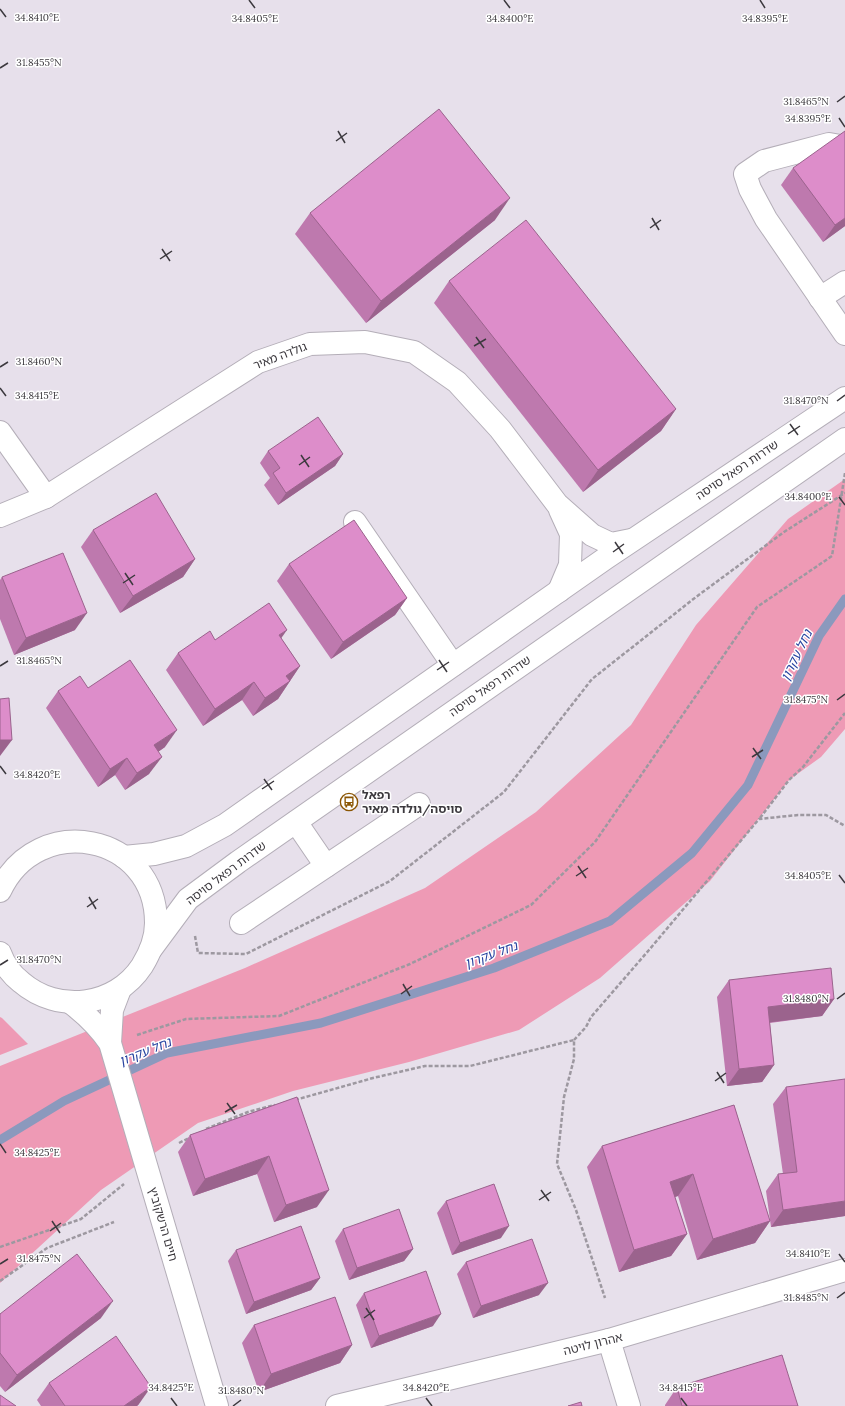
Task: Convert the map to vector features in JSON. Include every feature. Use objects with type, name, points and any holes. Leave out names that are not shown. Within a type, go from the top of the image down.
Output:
[{"type":"street","points":[[845,147],[829,144],[764,162],[745,174],[750,188],[766,219],[845,334]]},
{"type":"street","points":[[820,298],[845,282]]},
{"type":"street","name":"גולדה מאיר","points":[[0,516],[46,497],[258,362],[310,344],[365,342],[414,352],[458,382],[500,429],[557,504],[592,535],[611,544],[634,539]]},
{"type":"street","name":"שדרות רפאל סויסה","points":[[124,857],[154,854],[186,846],[225,825],[559,590],[845,398]]},
{"type":"street","points":[[0,432],[4,435],[46,497]]},
{"type":"street","name":"שדרות רפאל סויסה","points":[[151,949],[188,898],[845,438]]},
{"type":"street","name":"גולדה מאיר","points":[[557,504],[571,534],[570,565],[559,590]]},
{"type":"street","points":[[355,522],[454,665]]},
{"type":"street","points":[[241,923],[419,804]]},
{"type":"street","points":[[296,822],[326,866]]},
{"type":"street","points":[[0,955],[16,978],[36,993],[59,1001],[71,1003],[96,1000],[120,989],[131,981],[139,971],[151,949],[156,925],[153,900],[149,888],[142,877],[134,866],[124,857],[103,846],[78,841],[53,844],[41,848],[20,863],[1,887]]},
{"type":"street","name":"חיים הרשקוביץ","points":[[120,989],[112,1010],[110,1043],[216,1406]]},
{"type":"street","name":"חיים הרשקוביץ","points":[[71,1003],[87,1015],[110,1043]]},
{"type":"street","name":"אהרון לויטה","points":[[337,1406],[609,1340],[845,1270]]},
{"type":"street","points":[[609,1340],[629,1406]]},
{"type":"path","points":[[110,1043],[186,1019],[279,1016],[410,964],[531,905],[595,842],[757,607],[832,556],[845,473]]},
{"type":"path","points":[[188,898],[198,953],[246,954],[390,881],[504,792],[592,679],[765,546],[845,493]]},
{"type":"path","points":[[290,1101],[373,1078],[425,1066],[470,1066],[574,1040],[586,1027],[591,1017],[649,950],[789,780],[803,768],[845,713]]},
{"type":"path","points":[[759,818],[798,815],[826,815],[845,826]]},
{"type":"path","points":[[574,1040],[574,1059],[564,1097],[557,1164],[576,1210],[605,1298]]},
{"type":"path","points":[[199,1132],[248,1112],[276,1105]]},
{"type":"path","points":[[179,1143],[193,1136]]},
{"type":"path","points":[[0,1247],[82,1219],[146,1166]]},
{"type":"path","points":[[0,1281],[47,1248],[114,1222]]},
{"type":"shaded area","points":[[845,479],[845,729],[821,757],[789,780],[710,881],[600,978],[519,1030],[409,1062],[293,1091],[198,1123],[101,1190],[0,1283],[0,1066],[245,968],[425,888],[536,812],[631,725],[696,625],[788,519]]},
{"type":"shaded area","points":[[0,1017],[2,1018],[28,1044],[0,1055]]},
{"type":"building","points":[[439,109],[510,198],[381,301],[310,213]]},
{"type":"building","points":[[845,131],[845,218],[835,225],[793,168]]},
{"type":"building","points":[[526,220],[676,409],[598,470],[449,281]]},
{"type":"building","points":[[318,417],[343,454],[286,493],[273,473],[280,468],[268,451]]},
{"type":"building","points":[[156,493],[195,559],[133,596],[93,530]]},
{"type":"building","points":[[354,520],[407,598],[343,642],[289,564]]},
{"type":"building","points":[[63,553],[87,613],[26,638],[2,577]]},
{"type":"building","points":[[269,603],[287,630],[279,635],[300,666],[286,676],[290,681],[265,698],[254,682],[215,709],[178,653],[210,631],[215,640]]},
{"type":"building","points":[[130,660],[177,730],[154,745],[162,757],[137,773],[127,758],[110,769],[58,691],[80,676],[88,688]]},
{"type":"building","points":[[9,698],[12,740],[0,740],[0,699]]},
{"type":"building","points":[[831,968],[834,999],[768,1007],[774,1065],[739,1069],[729,980]]},
{"type":"building","points":[[845,1079],[845,1201],[783,1210],[778,1174],[797,1172],[786,1087]]},
{"type":"building","points":[[297,1097],[329,1190],[286,1205],[269,1156],[205,1179],[190,1135]]},
{"type":"building","points":[[734,1105],[770,1221],[713,1239],[693,1174],[670,1182],[687,1234],[634,1250],[602,1146]]},
{"type":"building","points":[[494,1184],[509,1226],[460,1243],[446,1201]]},
{"type":"building","points":[[399,1209],[413,1249],[357,1268],[343,1229]]},
{"type":"building","points":[[301,1226],[320,1278],[254,1302],[236,1250]]},
{"type":"building","points":[[532,1239],[548,1283],[481,1306],[466,1262]]},
{"type":"building","points":[[77,1254],[113,1301],[17,1375],[0,1353],[0,1314]]},
{"type":"building","points":[[426,1271],[441,1314],[379,1336],[364,1293]]},
{"type":"building","points":[[335,1297],[352,1345],[271,1374],[254,1325]]},
{"type":"building","points":[[116,1336],[151,1387],[124,1406],[65,1406],[49,1383]]},
{"type":"building","points":[[782,1355],[798,1406],[682,1406],[677,1387]]},
{"type":"building","points":[[0,1395],[16,1406],[0,1406]]},
{"type":"building","points":[[581,1402],[582,1406],[568,1406]]},
{"type":"waterway","name":"נחל עקרון","points":[[0,1140],[64,1101],[167,1053],[321,1023],[494,968],[610,921],[692,853],[748,785],[819,636],[845,599]]},
{"type":"place","name":"רפאל סויסה/גולדה מאיר","points":[[349,802]]}]
